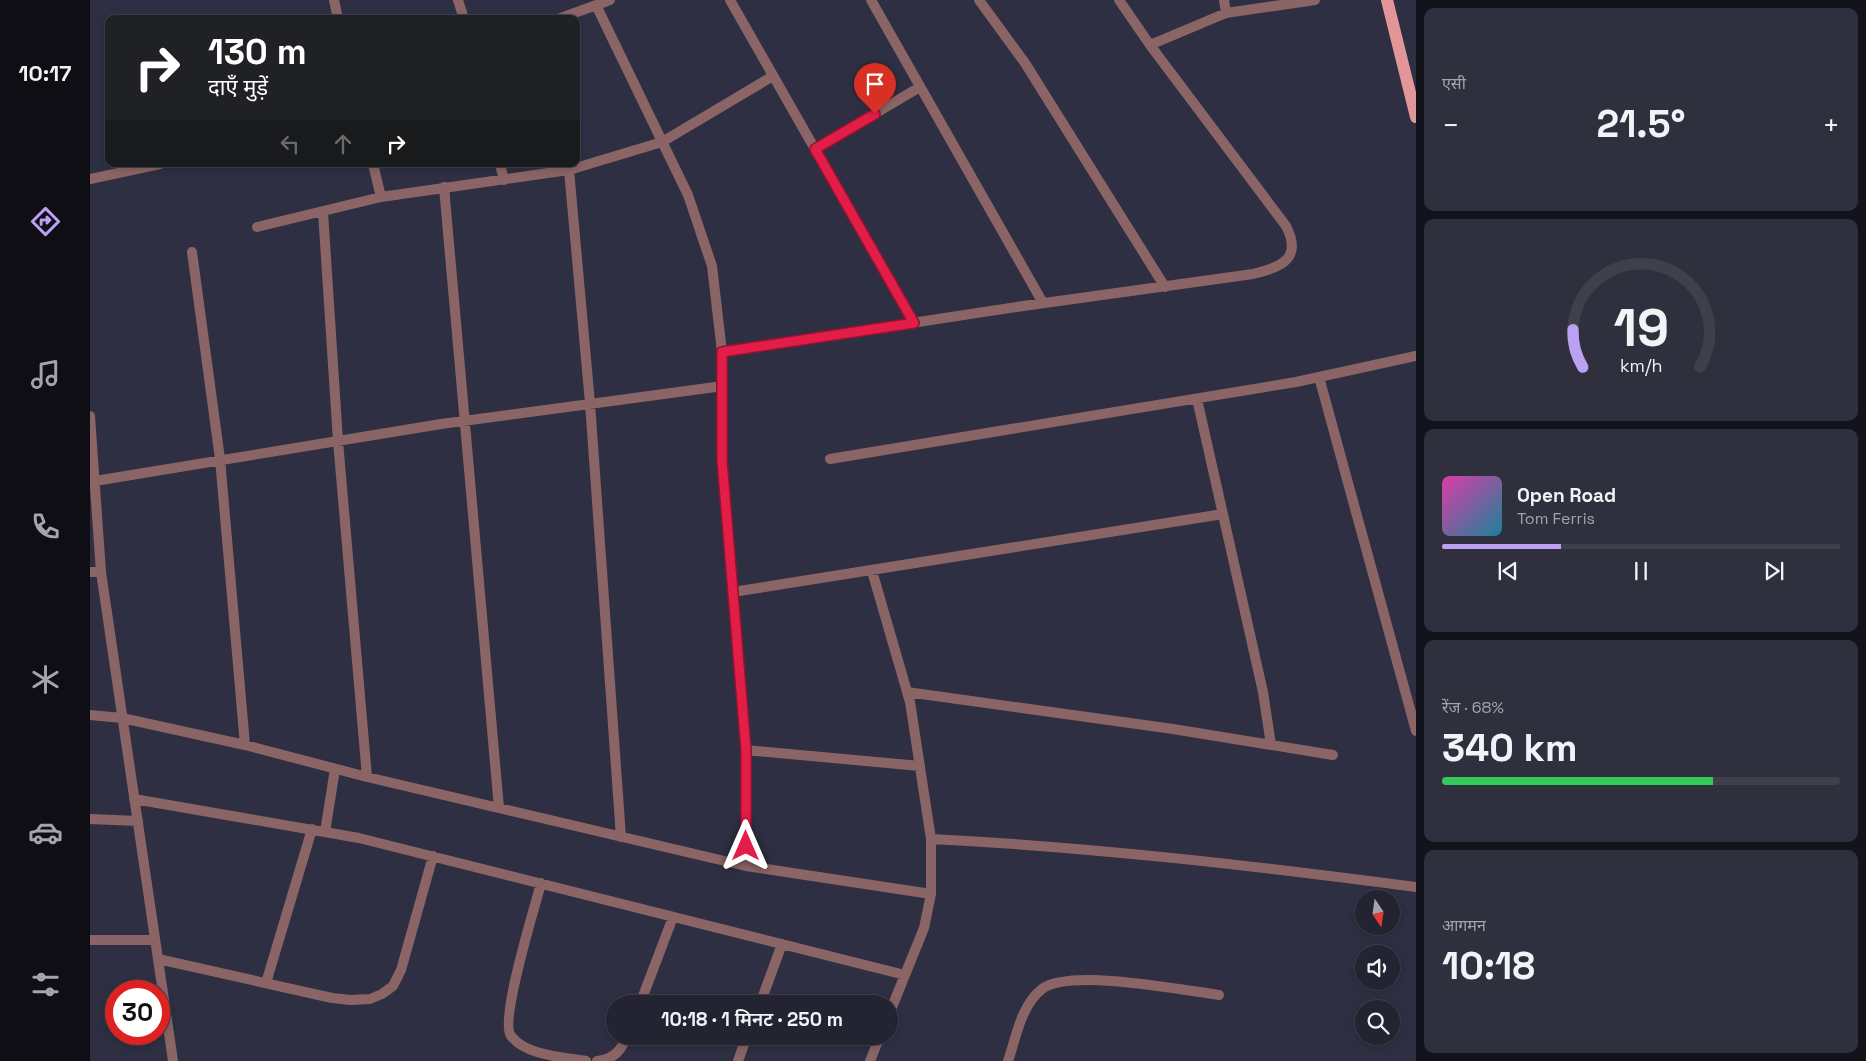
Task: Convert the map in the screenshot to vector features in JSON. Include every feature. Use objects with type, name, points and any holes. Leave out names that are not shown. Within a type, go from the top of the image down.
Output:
[{"type":"main road","points":[[1387,0],[1416,117]]},
{"type":"street","points":[[334,0],[337,15]]},
{"type":"street","points":[[458,0],[463,15]]},
{"type":"street","points":[[570,15],[610,0]]},
{"type":"street","points":[[730,0],[914,323]]},
{"type":"street","points":[[870,0],[1043,303]]},
{"type":"street","points":[[979,0],[1025,63],[1165,286]]},
{"type":"street","points":[[722,352],[1043,303],[1253,274],[1271,269],[1289,257],[1293,239],[1286,226],[1150,45],[1119,0]]},
{"type":"street","points":[[1224,0],[1226,12]]},
{"type":"street","points":[[1150,45],[1226,12],[1315,0]]},
{"type":"street","points":[[596,6],[688,195],[712,266],[722,352],[722,460],[746,750],[746,866]]},
{"type":"street","points":[[580,167],[662,142],[773,76]]},
{"type":"street","points":[[815,149],[920,87]]},
{"type":"street","points":[[90,179],[146,167]]},
{"type":"street","points":[[374,167],[381,197]]},
{"type":"street","points":[[501,167],[504,180]]},
{"type":"street","points":[[257,227],[381,197],[504,180],[579,167]]},
{"type":"street","points":[[569,170],[590,403],[621,837]]},
{"type":"street","points":[[444,188],[499,808]]},
{"type":"street","points":[[322,212],[338,441],[367,777]]},
{"type":"street","points":[[192,252],[220,459],[245,745]]},
{"type":"street","points":[[830,459],[1319,377],[1416,356]]},
{"type":"street","points":[[1319,377],[1416,731]]},
{"type":"street","points":[[95,481],[465,420],[723,386]]},
{"type":"street","points":[[1197,398],[1262,692],[1271,745]]},
{"type":"street","points":[[90,416],[101,572],[173,1061]]},
{"type":"street","points":[[733,592],[1223,514]]},
{"type":"street","points":[[872,570],[907,692],[931,839],[931,894],[924,928],[897,995]]},
{"type":"street","points":[[90,572],[101,572]]},
{"type":"street","points":[[907,692],[1333,755]]},
{"type":"street","points":[[90,715],[122,718],[245,745],[367,777],[746,866],[931,894]]},
{"type":"street","points":[[746,750],[920,766]]},
{"type":"street","points":[[325,832],[335,769]]},
{"type":"street","points":[[134,799],[359,838],[905,975]]},
{"type":"street","points":[[90,819],[138,821]]},
{"type":"street","points":[[266,983],[312,829]]},
{"type":"street","points":[[931,839],[1007,843],[1224,862],[1416,887]]},
{"type":"street","points":[[158,959],[332,998],[370,999],[382,994],[393,986],[401,970],[433,856]]},
{"type":"street","points":[[541,883],[512,995],[507,1025],[510,1035],[520,1043],[544,1053],[586,1061]]},
{"type":"street","points":[[643,995],[673,917]]},
{"type":"street","points":[[90,940],[156,940]]},
{"type":"street","points":[[763,995],[782,944]]},
{"type":"street","points":[[1008,1061],[1026,1009],[1042,989],[1061,981],[1084,979],[1219,995]]},
{"type":"street","points":[[597,1061],[607,1060],[617,1053],[622,1045]]},
{"type":"street","points":[[738,1061],[744,1045]]},
{"type":"street","points":[[870,1061],[876,1045]]},
{"type":"route","points":[[746,846],[746,750],[722,460],[722,352],[914,323],[815,149],[875,114]]}]
